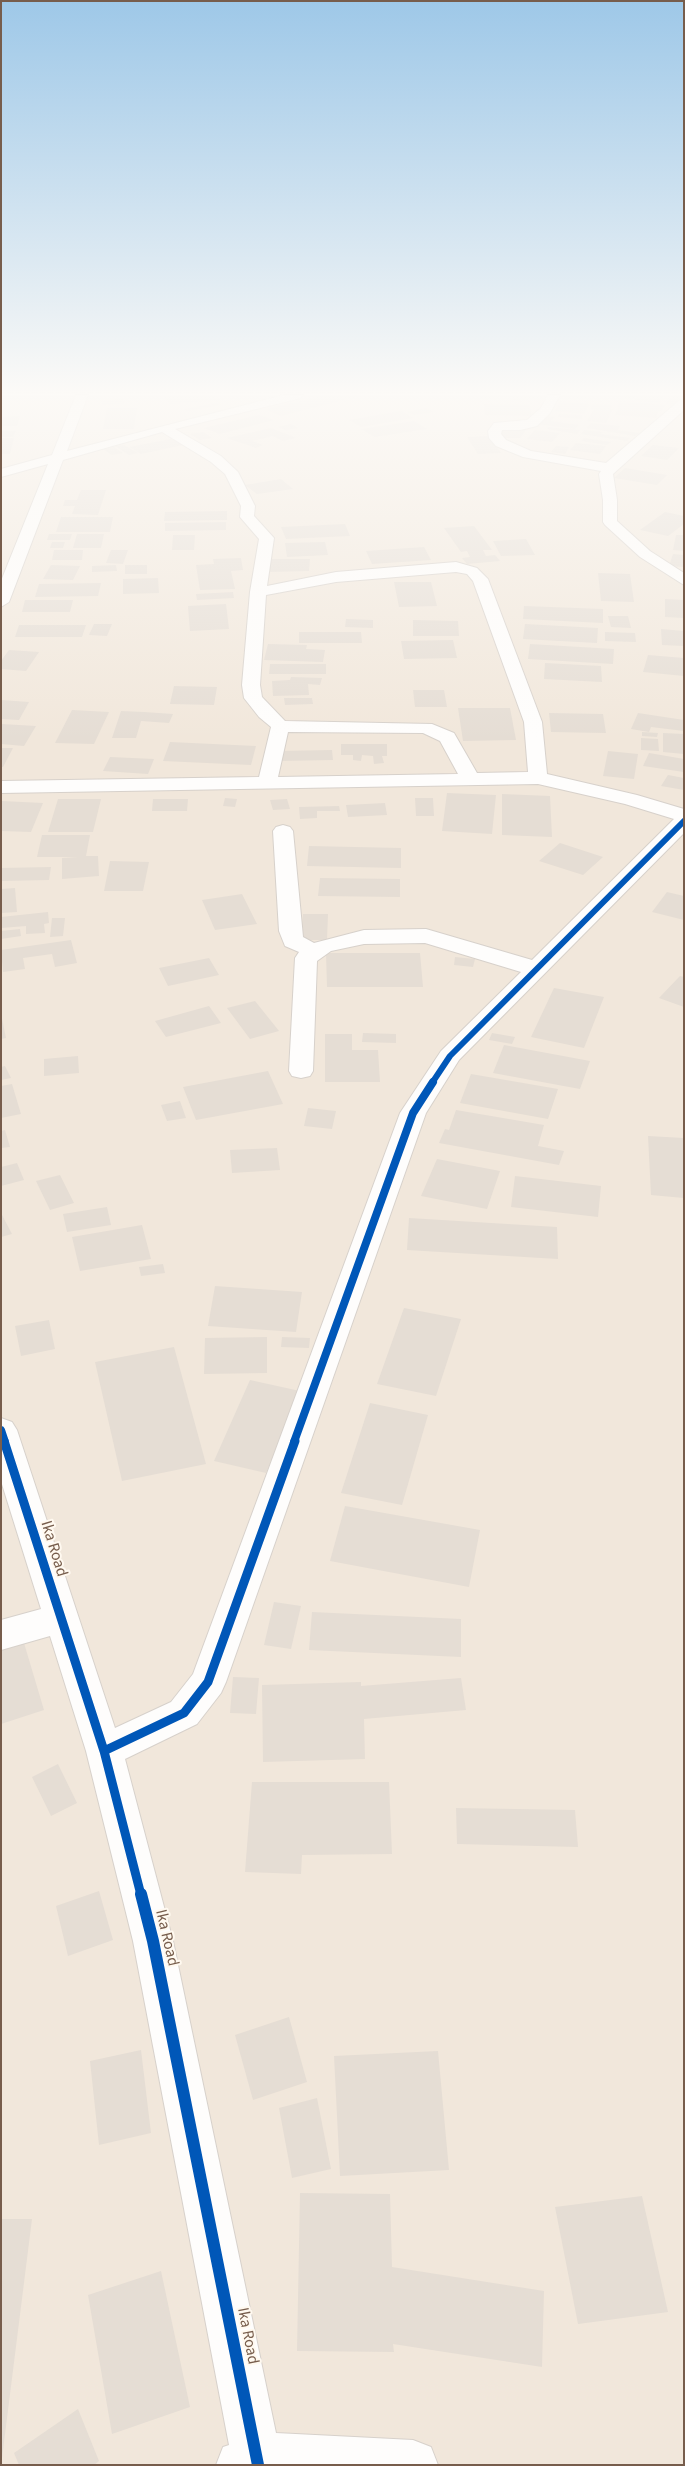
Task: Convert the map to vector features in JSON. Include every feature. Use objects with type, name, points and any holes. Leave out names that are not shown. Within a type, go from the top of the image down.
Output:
[{"type":"street","points":[[1,602],[38,510]]},
{"type":"street","points":[[248,510],[247,517],[267,538],[258,592],[252,685],[253,698],[265,714],[280,726],[426,728],[447,737],[471,780]]},
{"type":"street","points":[[610,510],[610,522],[645,554],[684,580]]},
{"type":"street","points":[[258,592],[336,578],[456,567],[472,571],[480,579],[533,722],[538,778]]},
{"type":"street","points":[[267,783],[280,726]]},
{"type":"street","points":[[1,787],[538,778],[612,795],[684,816]]},
{"type":"street","points":[[104,1751],[184,1713],[208,1682],[413,1112],[450,1056],[684,821]]},
{"type":"street","points":[[283,831],[290,931],[293,941],[314,951]]},
{"type":"street","points":[[301,1071],[306,958],[324,946],[364,937],[426,936],[537,969]]},
{"type":"street","name":"Ika Road","points":[[1,1430],[60,1619],[104,1751],[153,1941],[174,2036],[252,2462]]},
{"type":"street","points":[[1,1635],[60,1619]]},
{"type":"street","points":[[252,2462],[413,2465]]},
{"type":"shaded area","points":[[1,510],[684,510],[684,2465],[1,2465]]},
{"type":"building","points":[[73,510],[100,510],[98,515],[72,514]]},
{"type":"building","points":[[227,511],[227,520],[164,521],[165,512]]},
{"type":"building","points":[[665,512],[684,516],[684,524],[668,536],[640,530]]},
{"type":"building","points":[[61,517],[113,517],[110,532],[56,532]]},
{"type":"building","points":[[226,522],[226,530],[165,531],[165,523]]},
{"type":"building","points":[[345,524],[350,536],[286,539],[281,527]]},
{"type":"building","points":[[474,526],[492,550],[483,550],[486,556],[495,555],[500,561],[467,564],[462,558],[470,557],[467,551],[461,552],[444,528]]},
{"type":"building","points":[[49,534],[72,534],[70,540],[47,540]]},
{"type":"building","points":[[77,534],[104,534],[101,548],[73,548]]},
{"type":"building","points":[[173,535],[195,535],[194,550],[172,550]]},
{"type":"building","points":[[676,535],[684,535],[684,551],[673,550]]},
{"type":"building","points":[[526,539],[535,555],[501,556],[493,541]]},
{"type":"building","points":[[52,542],[65,542],[63,548],[50,548]]},
{"type":"building","points":[[325,542],[328,555],[287,557],[285,543]]},
{"type":"building","points":[[424,547],[431,560],[372,564],[366,551]]},
{"type":"building","points":[[54,550],[83,550],[82,560],[52,560]]},
{"type":"building","points":[[111,550],[128,550],[123,564],[106,563]]},
{"type":"building","points":[[673,554],[684,555],[684,567],[669,566]]},
{"type":"building","points":[[241,558],[243,570],[231,571],[235,589],[200,590],[196,565],[214,564],[213,559]]},
{"type":"building","points":[[266,559],[310,559],[309,571],[266,572]]},
{"type":"building","points":[[51,565],[80,566],[73,580],[43,579]]},
{"type":"building","points":[[116,565],[117,571],[92,572],[92,566]]},
{"type":"building","points":[[125,565],[147,565],[147,574],[125,574]]},
{"type":"building","points":[[598,573],[630,574],[634,602],[601,601]]},
{"type":"building","points":[[158,578],[159,593],[123,594],[123,579]]},
{"type":"building","points":[[394,582],[431,582],[437,606],[399,607]]},
{"type":"building","points":[[101,583],[98,596],[35,597],[39,584]]},
{"type":"building","points":[[233,592],[234,598],[197,600],[196,594]]},
{"type":"building","points":[[665,599],[684,600],[684,618],[665,617]]},
{"type":"building","points":[[25,600],[73,600],[70,612],[22,612]]},
{"type":"building","points":[[226,604],[229,629],[190,631],[188,606]]},
{"type":"building","points":[[524,606],[603,609],[603,623],[523,619]]},
{"type":"building","points":[[608,616],[628,616],[631,628],[611,627]]},
{"type":"building","points":[[346,619],[373,620],[373,628],[345,627]]},
{"type":"building","points":[[413,620],[458,621],[459,636],[413,636]]},
{"type":"building","points":[[94,624],[112,624],[107,636],[89,635]]},
{"type":"building","points":[[525,624],[598,628],[597,643],[523,639]]},
{"type":"building","points":[[19,625],[86,625],[82,637],[15,637]]},
{"type":"building","points":[[661,629],[684,631],[684,646],[662,645]]},
{"type":"building","points":[[299,632],[361,632],[362,643],[299,643]]},
{"type":"building","points":[[605,632],[635,633],[636,642],[605,641]]},
{"type":"building","points":[[453,640],[457,658],[404,659],[401,641]]},
{"type":"building","points":[[268,644],[307,645],[306,649],[325,650],[323,662],[264,660]]},
{"type":"building","points":[[530,644],[614,649],[613,664],[528,659]]},
{"type":"building","points":[[9,650],[39,652],[26,671],[1,669],[1,661]]},
{"type":"building","points":[[648,655],[684,658],[684,676],[643,672]]},
{"type":"building","points":[[545,663],[601,666],[602,682],[544,679]]},
{"type":"building","points":[[270,664],[326,664],[326,674],[269,674]]},
{"type":"building","points":[[291,677],[322,678],[320,685],[308,684],[309,695],[273,696],[272,681],[290,680]]},
{"type":"building","points":[[174,686],[217,687],[214,705],[170,704]]},
{"type":"building","points":[[413,690],[444,690],[447,707],[415,707]]},
{"type":"building","points":[[284,698],[312,698],[313,704],[285,705]]},
{"type":"building","points":[[1,700],[29,702],[19,720],[1,719]]},
{"type":"building","points":[[458,708],[510,708],[516,740],[463,741]]},
{"type":"building","points":[[72,710],[109,712],[94,744],[55,743]]},
{"type":"building","points":[[121,711],[173,714],[169,723],[141,721],[136,738],[112,738]]},
{"type":"building","points":[[549,713],[603,714],[606,733],[551,732]]},
{"type":"building","points":[[638,713],[684,720],[684,731],[651,727],[649,732],[631,729]]},
{"type":"building","points":[[1,724],[36,726],[24,746],[1,744]]},
{"type":"building","points":[[642,732],[658,733],[657,737],[642,736]]},
{"type":"building","points":[[663,733],[684,734],[684,754],[663,752]]},
{"type":"building","points":[[641,738],[658,739],[659,751],[641,750]]},
{"type":"building","points":[[170,742],[256,746],[251,765],[163,761]]},
{"type":"building","points":[[341,744],[387,744],[387,756],[382,756],[384,763],[374,764],[373,756],[362,755],[361,761],[353,760],[353,755],[341,755]]},
{"type":"building","points":[[1,748],[13,748],[3,767],[1,767]]},
{"type":"building","points":[[332,750],[333,760],[278,761],[278,751]]},
{"type":"building","points":[[608,751],[638,754],[634,779],[603,776]]},
{"type":"building","points":[[649,753],[684,759],[684,772],[643,766]]},
{"type":"building","points":[[110,757],[154,759],[148,774],[103,771]]},
{"type":"building","points":[[668,775],[684,778],[684,790],[661,786]]},
{"type":"building","points":[[447,793],[496,795],[492,834],[442,831]]},
{"type":"building","points":[[502,794],[550,796],[552,837],[502,835]]},
{"type":"building","points":[[225,798],[237,799],[235,807],[223,806]]},
{"type":"building","points":[[415,798],[433,798],[434,816],[416,816]]},
{"type":"building","points":[[58,799],[101,799],[93,832],[48,832]]},
{"type":"building","points":[[153,799],[188,799],[187,811],[152,811]]},
{"type":"building","points":[[287,799],[290,809],[273,810],[270,800]]},
{"type":"building","points":[[2,801],[43,803],[31,832],[1,831]]},
{"type":"building","points":[[385,803],[387,815],[348,817],[346,805]]},
{"type":"building","points":[[339,806],[340,811],[317,811],[317,818],[300,819],[299,807]]},
{"type":"building","points":[[42,835],[90,835],[86,856],[98,856],[99,876],[62,879],[62,858],[78,857],[37,857]]},
{"type":"building","points":[[560,843],[603,857],[583,875],[539,861]]},
{"type":"building","points":[[309,846],[401,848],[401,868],[307,866]]},
{"type":"building","points":[[110,861],[149,862],[143,891],[104,891]]},
{"type":"building","points":[[51,867],[49,880],[1,881],[1,868]]},
{"type":"building","points":[[320,878],[400,879],[400,897],[318,896]]},
{"type":"building","points":[[15,888],[17,912],[1,913],[1,889]]},
{"type":"building","points":[[667,892],[684,896],[684,920],[652,912]]},
{"type":"building","points":[[242,894],[257,924],[215,930],[202,900]]},
{"type":"building","points":[[48,912],[49,923],[44,924],[45,933],[26,934],[26,926],[1,928],[1,917]]},
{"type":"building","points":[[303,914],[328,914],[327,940],[301,940]]},
{"type":"building","points":[[52,918],[65,918],[63,936],[50,937]]},
{"type":"building","points":[[20,929],[21,936],[1,939],[1,931]]},
{"type":"building","points":[[71,940],[77,963],[55,967],[52,954],[23,958],[25,969],[3,972],[1,950]]},
{"type":"building","points":[[326,953],[420,953],[423,987],[327,987]]},
{"type":"building","points":[[455,957],[475,959],[473,967],[454,965]]},
{"type":"building","points":[[209,958],[219,975],[168,986],[159,968]]},
{"type":"building","points":[[680,976],[684,977],[684,1007],[659,998]]},
{"type":"building","points":[[554,988],[604,997],[584,1048],[531,1037]]},
{"type":"building","points":[[255,1001],[279,1031],[250,1039],[227,1008]]},
{"type":"building","points":[[209,1006],[221,1023],[166,1037],[155,1021]]},
{"type":"building","points":[[1,1014],[6,1038],[1,1039]]},
{"type":"building","points":[[363,1033],[396,1034],[396,1043],[362,1042]]},
{"type":"building","points":[[492,1033],[515,1037],[512,1044],[489,1040]]},
{"type":"building","points":[[325,1034],[352,1034],[352,1050],[378,1050],[380,1082],[325,1082]]},
{"type":"building","points":[[504,1045],[590,1061],[580,1089],[493,1073]]},
{"type":"building","points":[[78,1056],[79,1073],[44,1076],[44,1059]]},
{"type":"building","points":[[5,1066],[11,1078],[1,1080],[1,1067]]},
{"type":"building","points":[[268,1071],[283,1104],[196,1120],[183,1087]]},
{"type":"building","points":[[471,1074],[558,1089],[548,1119],[460,1103]]},
{"type":"building","points":[[12,1084],[21,1114],[1,1118],[1,1086]]},
{"type":"building","points":[[180,1101],[186,1118],[167,1121],[161,1105]]},
{"type":"building","points":[[308,1108],[336,1111],[332,1129],[304,1126]]},
{"type":"building","points":[[456,1110],[544,1125],[538,1146],[564,1151],[559,1165],[439,1143],[445,1129],[449,1130]]},
{"type":"building","points":[[5,1130],[10,1147],[1,1148],[1,1131]]},
{"type":"building","points":[[648,1136],[684,1138],[684,1198],[651,1195]]},
{"type":"building","points":[[277,1148],[280,1170],[232,1173],[230,1150]]},
{"type":"building","points":[[437,1159],[500,1171],[487,1209],[421,1196]]},
{"type":"building","points":[[17,1163],[24,1180],[1,1186],[1,1167]]},
{"type":"building","points":[[60,1175],[74,1203],[50,1210],[36,1181]]},
{"type":"building","points":[[515,1176],[601,1186],[598,1217],[511,1207]]},
{"type":"building","points":[[107,1207],[111,1225],[67,1232],[63,1214]]},
{"type":"building","points":[[1,1213],[12,1234],[1,1237]]},
{"type":"building","points":[[409,1218],[557,1227],[558,1259],[407,1250]]},
{"type":"building","points":[[142,1225],[151,1259],[80,1271],[72,1237]]},
{"type":"building","points":[[163,1264],[165,1273],[141,1276],[139,1267]]},
{"type":"building","points":[[215,1286],[302,1292],[296,1332],[208,1326]]},
{"type":"building","points":[[404,1308],[461,1319],[436,1396],[377,1384]]},
{"type":"building","points":[[49,1320],[55,1349],[21,1356],[15,1326]]},
{"type":"building","points":[[267,1337],[267,1373],[204,1374],[205,1338]]},
{"type":"building","points":[[282,1337],[310,1338],[309,1348],[281,1347]]},
{"type":"building","points":[[174,1347],[206,1464],[122,1481],[95,1362]]},
{"type":"building","points":[[250,1380],[300,1391],[266,1473],[214,1461]]},
{"type":"building","points":[[370,1403],[428,1415],[402,1505],[341,1493]]},
{"type":"building","points":[[345,1506],[480,1530],[469,1587],[330,1561]]},
{"type":"building","points":[[274,1602],[301,1606],[291,1649],[264,1645]]},
{"type":"building","points":[[312,1612],[461,1619],[461,1657],[309,1650]]},
{"type":"building","points":[[24,1643],[44,1710],[1,1724],[1,1650]]},
{"type":"building","points":[[233,1677],[259,1678],[256,1714],[230,1713]]},
{"type":"building","points":[[461,1678],[466,1710],[364,1719],[365,1759],[263,1762],[262,1685],[361,1682],[361,1686]]},
{"type":"building","points":[[58,1764],[77,1803],[51,1816],[32,1777]]},
{"type":"building","points":[[252,1782],[389,1782],[392,1854],[302,1855],[301,1874],[245,1872]]},
{"type":"building","points":[[456,1808],[575,1810],[578,1847],[457,1844]]},
{"type":"building","points":[[99,1891],[113,1940],[68,1956],[56,1906]]},
{"type":"building","points":[[289,2017],[307,2082],[253,2100],[235,2035]]},
{"type":"building","points":[[141,2050],[151,2133],[99,2145],[90,2061]]},
{"type":"building","points":[[438,2051],[449,2170],[340,2176],[334,2056]]},
{"type":"building","points":[[317,2098],[331,2169],[292,2178],[279,2108]]},
{"type":"building","points":[[300,2193],[390,2194],[392,2267],[544,2291],[542,2367],[393,2344],[394,2352],[297,2351]]},
{"type":"building","points":[[642,2196],[668,2312],[578,2324],[555,2207]]},
{"type":"building","points":[[1,2219],[32,2219],[2,2458],[1,2458]]},
{"type":"building","points":[[161,2271],[190,2407],[112,2434],[88,2295]]},
{"type":"building","points":[[78,2409],[99,2461],[94,2465],[19,2465],[14,2453]]},
{"type":"cycle path","points":[[104,1751],[184,1713],[208,1682],[413,1113],[450,1056],[684,821]]},
{"type":"cycle path","points":[[1,1430],[104,1751],[153,1941],[258,2465]]}]
